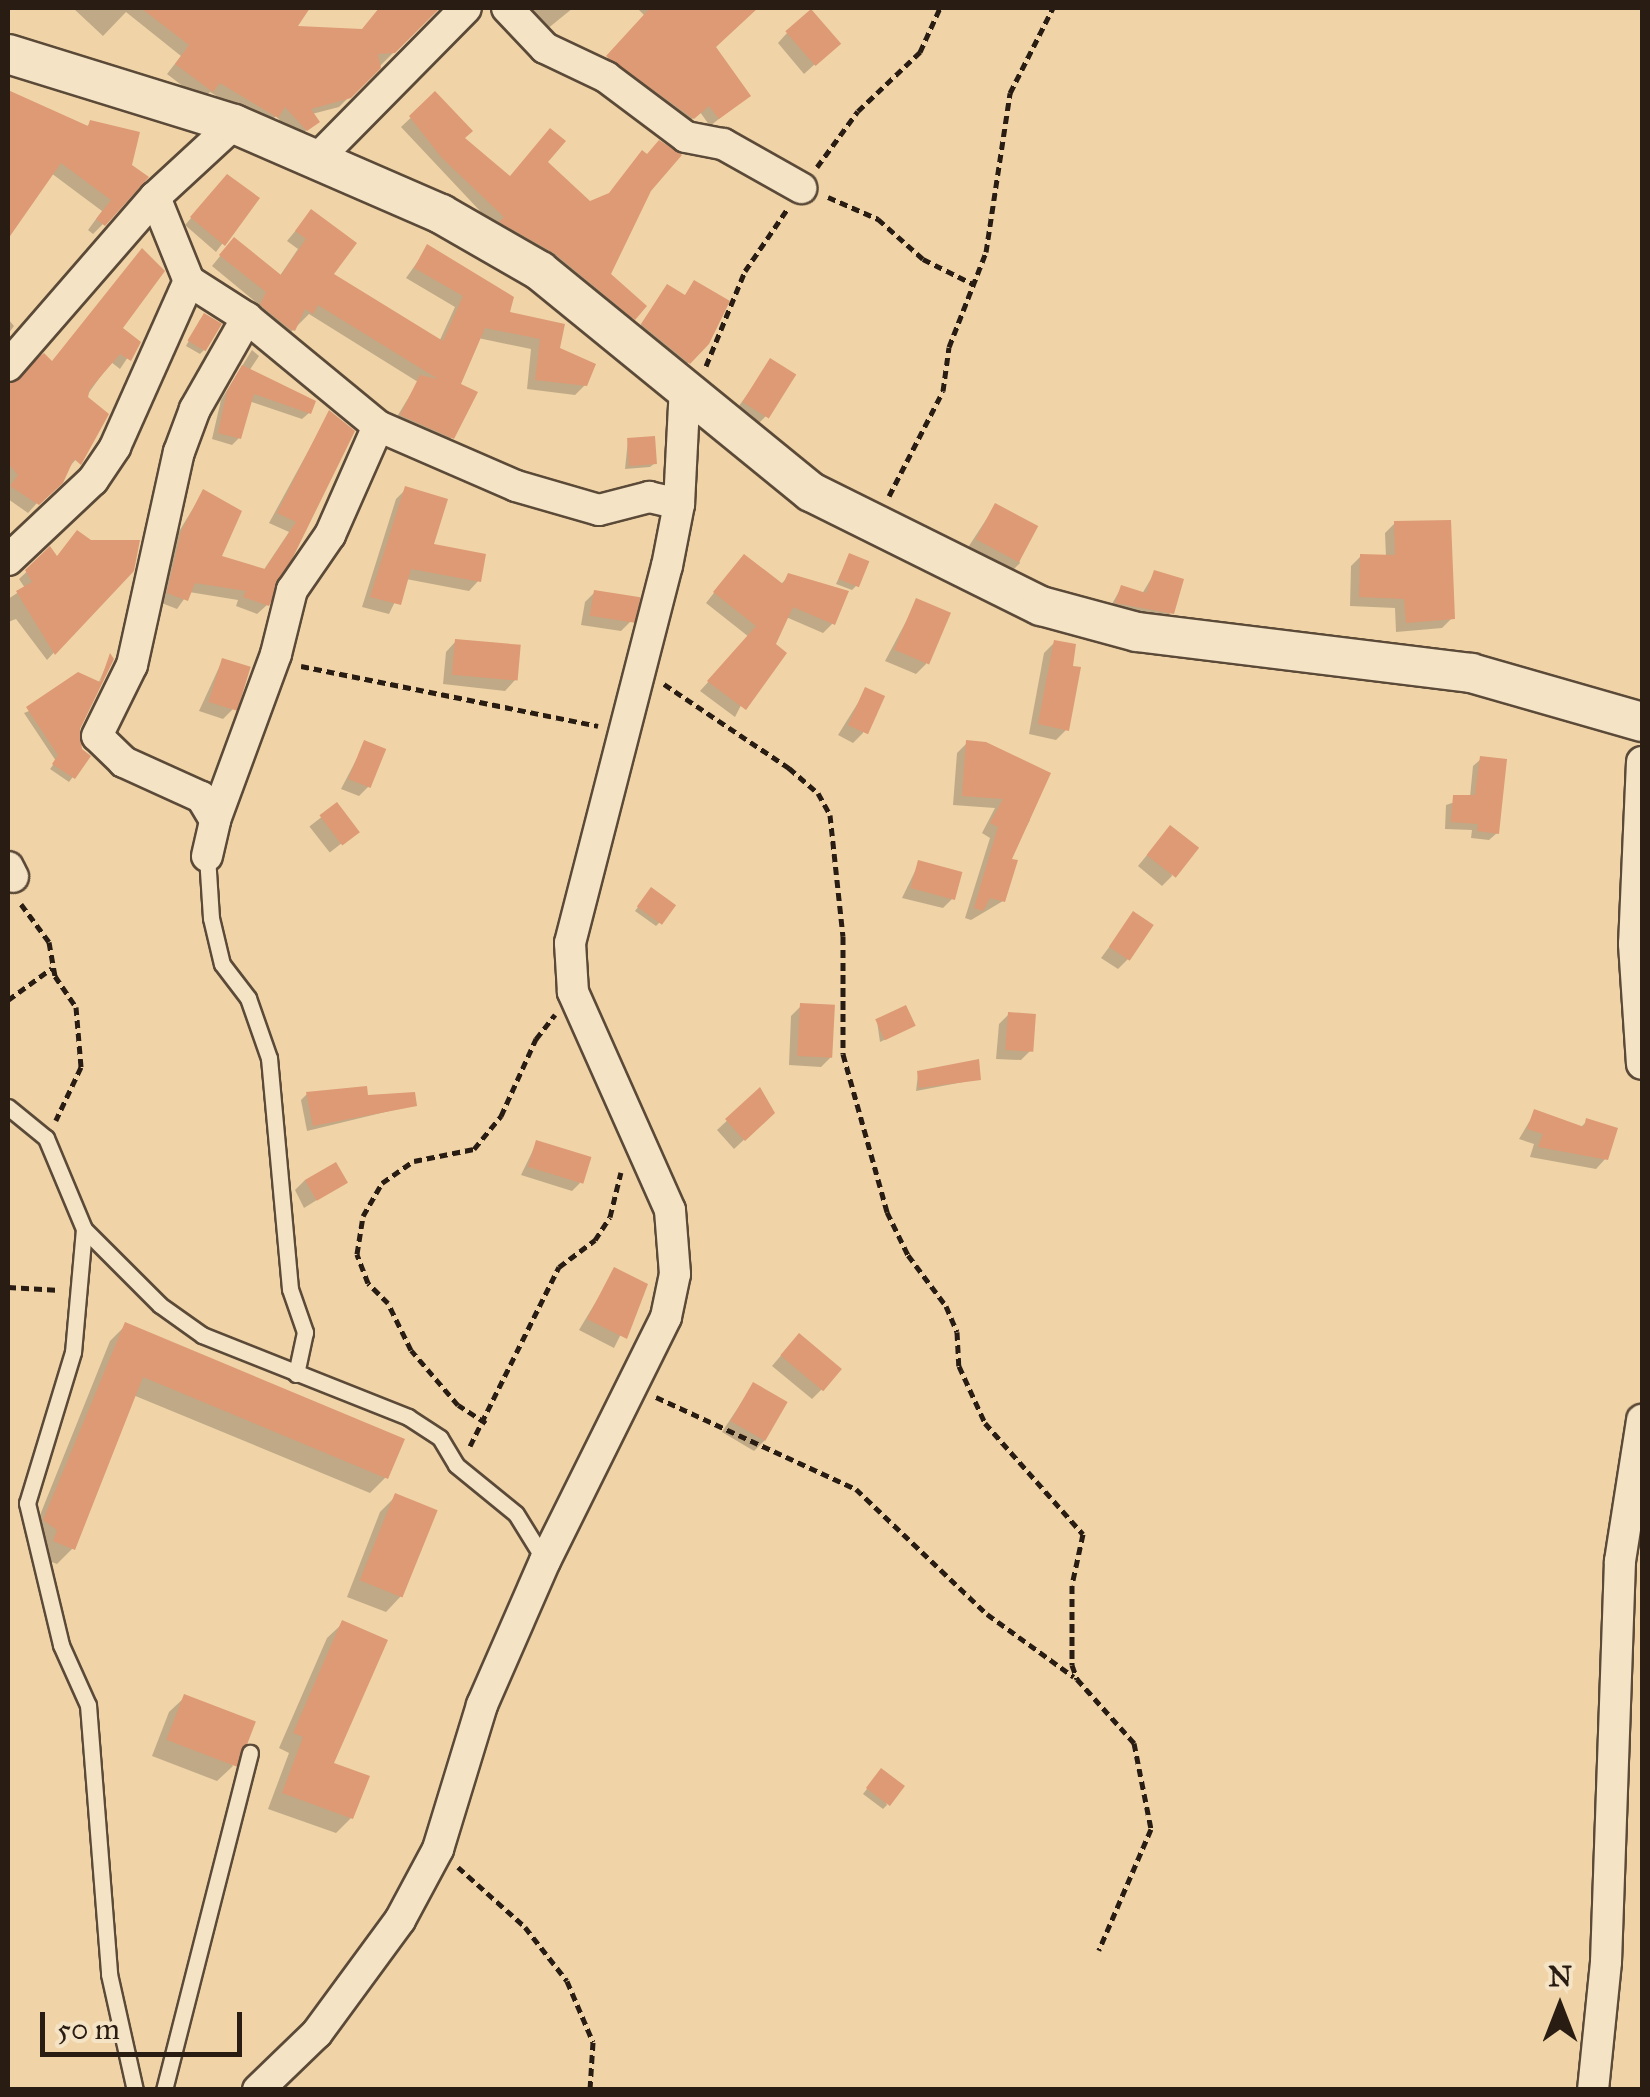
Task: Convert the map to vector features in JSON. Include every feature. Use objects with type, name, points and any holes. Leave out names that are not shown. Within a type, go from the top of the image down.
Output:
[{"type":"street","points":[[319,158],[466,8]]},
{"type":"street","points":[[507,8],[545,48],[606,77],[686,138],[723,144],[801,188]]},
{"type":"street","points":[[8,54],[234,124],[441,214],[540,271],[811,492],[1082,620],[1472,673],[1642,722]]},
{"type":"street","points":[[8,366],[155,197],[234,124]]},
{"type":"street","points":[[155,197],[189,280],[247,318],[378,426],[516,486],[600,510],[649,497],[679,504]]},
{"type":"street","points":[[8,560],[93,480],[115,446],[189,280]]},
{"type":"street","points":[[214,820],[196,792],[124,762],[97,736],[132,665],[178,452],[194,408],[247,318]]},
{"type":"street","points":[[258,2090],[328,2019],[400,1920],[438,1848],[482,1704],[545,1561],[630,1385],[658,1343],[666,1317],[675,1274],[670,1210],[573,992],[576,904],[598,853],[620,730],[641,667],[679,504],[685,387]]},
{"type":"street","points":[[207,856],[214,820],[276,654],[292,590],[330,535],[378,426]]},
{"type":"street","points":[[1642,762],[1634,944],[1642,1064]]},
{"type":"street","points":[[1594,2090],[1606,1962],[1620,1561],[1642,1420]]},
{"type":"lane","points":[[207,856],[210,918],[222,964],[248,998],[269,1058],[290,1289],[306,1332],[296,1374]]},
{"type":"lane","points":[[8,1106],[46,1138],[84,1229],[160,1305],[202,1335],[408,1417],[440,1438],[456,1464],[516,1514],[545,1561]]},
{"type":"lane","points":[[84,1229],[72,1352],[27,1503],[61,1645],[88,1704],[110,1974],[135,2090]]},
{"type":"lane","points":[[164,2090],[250,1753]]},
{"type":"path","points":[[874,525],[943,391],[949,347],[994,214],[1010,93],[1053,8]]},
{"type":"path","points":[[801,188],[878,220],[923,259],[973,284]]},
{"type":"path","points":[[276,654],[318,673],[620,730]]},
{"type":"path","points":[[641,667],[789,768],[818,793],[830,816],[844,936],[844,1054],[879,1186],[908,1255],[946,1306],[957,1332],[959,1366],[985,1423],[1083,1534],[1072,1585],[1077,1679]]},
{"type":"path","points":[[10,872],[26,916],[49,942],[52,968],[76,1007],[82,1050],[46,1138]]},
{"type":"path","points":[[8,1000],[52,968]]},
{"type":"path","points":[[486,1424],[458,1405],[411,1350],[388,1304],[368,1284],[357,1254],[363,1216],[382,1182],[414,1161],[474,1149],[502,1116],[536,1039],[573,992]]},
{"type":"path","points":[[456,1464],[486,1424],[559,1267],[594,1240],[610,1217],[622,1166]]},
{"type":"path","points":[[8,1287],[78,1291]]},
{"type":"path","points":[[630,1385],[856,1489],[987,1614],[1077,1679],[1134,1743],[1151,1830],[1099,1950]]},
{"type":"path","points":[[438,1848],[524,1927],[567,1981],[593,2042],[590,2090]]},
{"type":"building","points":[[141,8],[310,8],[298,26],[362,29],[379,8],[440,8],[395,53],[378,54],[381,68],[351,98],[311,109],[320,122],[307,131],[285,107],[278,118],[220,83],[213,92],[175,64],[189,45]]},
{"type":"building","points":[[650,8],[758,8],[716,47],[751,96],[719,119],[709,106],[694,119],[606,56]]},
{"type":"building","points":[[811,9],[841,44],[816,66],[785,31]]},
{"type":"building","points":[[8,90],[88,126],[90,120],[140,132],[132,165],[149,177],[105,226],[96,219],[111,200],[61,163],[8,239]]},
{"type":"building","points":[[435,91],[473,131],[465,138],[510,176],[550,128],[566,141],[548,162],[590,201],[609,193],[642,150],[647,154],[659,140],[682,155],[651,191],[611,274],[647,306],[635,320],[554,253],[499,222],[504,217],[442,158],[409,116]]},
{"type":"building","points":[[227,174],[260,198],[225,246],[190,217]]},
{"type":"building","points":[[311,209],[357,243],[334,274],[443,341],[463,296],[414,268],[427,244],[514,297],[510,312],[565,324],[560,348],[596,364],[587,386],[535,380],[540,339],[485,328],[461,384],[478,392],[454,439],[400,415],[420,375],[438,379],[318,305],[313,314],[305,309],[295,331],[290,329],[260,305],[266,292],[219,255],[234,237],[281,275],[306,239],[295,231]]},
{"type":"building","points":[[142,248],[165,271],[123,328],[141,342],[131,361],[120,354],[90,389],[88,397],[109,414],[81,465],[74,459],[63,483],[39,505],[10,486],[18,475],[8,463],[8,384],[44,353],[52,361]]},
{"type":"building","points":[[694,280],[730,301],[709,344],[690,364],[641,324],[667,284],[685,295]]},
{"type":"building","points":[[204,313],[222,324],[206,351],[188,340]]},
{"type":"building","points":[[770,358],[796,374],[769,419],[742,402]]},
{"type":"building","points":[[242,365],[316,401],[311,414],[254,394],[241,439],[218,433],[227,391]]},
{"type":"building","points":[[329,410],[355,431],[269,606],[243,597],[246,591],[195,583],[188,601],[167,593],[181,532],[203,489],[242,511],[222,556],[265,569],[296,522],[277,513]]},
{"type":"building","points":[[655,436],[657,464],[629,466],[627,438]]},
{"type":"building","points":[[405,486],[448,499],[434,544],[486,554],[481,582],[411,569],[401,605],[370,597]]},
{"type":"building","points":[[995,503],[1038,526],[1019,562],[976,539]]},
{"type":"building","points":[[1451,520],[1455,619],[1406,623],[1404,599],[1359,597],[1360,554],[1395,555],[1394,521]]},
{"type":"building","points":[[77,530],[91,540],[140,540],[134,571],[55,655],[16,591],[32,582],[25,570],[50,546],[57,556]]},
{"type":"building","points":[[849,553],[869,561],[859,587],[839,579]]},
{"type":"building","points":[[744,554],[783,584],[788,573],[849,591],[835,625],[793,607],[776,644],[787,653],[746,710],[707,681],[756,626],[713,592]]},
{"type":"building","points":[[1154,570],[1184,579],[1174,614],[1115,603],[1121,585],[1146,593]]},
{"type":"building","points":[[594,590],[640,597],[636,623],[590,616]]},
{"type":"building","points":[[916,598],[951,613],[929,664],[894,650]]},
{"type":"building","points":[[455,639],[521,645],[518,681],[452,675]]},
{"type":"building","points":[[1054,640],[1076,644],[1073,666],[1081,667],[1069,731],[1038,724]]},
{"type":"building","points":[[110,653],[114,659],[80,729],[82,749],[91,756],[75,779],[52,764],[58,755],[26,707],[78,672],[100,682]]},
{"type":"building","points":[[222,658],[251,667],[237,711],[209,702]]},
{"type":"building","points":[[865,687],[885,696],[868,734],[848,725]]},
{"type":"building","points":[[364,740],[386,749],[371,788],[348,779]]},
{"type":"building","points":[[966,740],[986,742],[1051,773],[1012,859],[1018,860],[1005,902],[990,898],[983,911],[974,908],[998,827],[990,823],[1003,799],[962,796]]},
{"type":"building","points":[[1480,756],[1507,759],[1499,834],[1477,831],[1478,824],[1451,822],[1453,795],[1475,795]]},
{"type":"building","points":[[337,802],[360,832],[342,846],[319,815]]},
{"type":"building","points":[[1170,825],[1199,848],[1176,878],[1147,855]]},
{"type":"building","points":[[918,860],[962,872],[955,900],[910,888]]},
{"type":"building","points":[[651,887],[676,905],[662,925],[637,906]]},
{"type":"building","points":[[1133,911],[1154,925],[1130,961],[1109,947]]},
{"type":"building","points":[[800,1003],[835,1005],[832,1058],[797,1056]]},
{"type":"building","points":[[906,1005],[916,1026],[885,1040],[875,1019]]},
{"type":"building","points":[[1008,1012],[1036,1014],[1033,1052],[1005,1050]]},
{"type":"building","points":[[979,1059],[981,1080],[919,1088],[917,1071]]},
{"type":"building","points":[[367,1086],[368,1095],[415,1092],[417,1106],[313,1126],[306,1092]]},
{"type":"building","points":[[760,1087],[775,1113],[745,1141],[725,1119]]},
{"type":"building","points":[[1534,1109],[1584,1127],[1586,1118],[1618,1128],[1608,1160],[1538,1147],[1543,1134],[1527,1129]]},
{"type":"building","points":[[536,1140],[591,1157],[583,1184],[528,1167]]},
{"type":"building","points":[[336,1162],[348,1183],[317,1201],[305,1180]]},
{"type":"building","points":[[614,1267],[648,1284],[627,1339],[587,1319]]},
{"type":"building","points":[[125,1322],[405,1439],[388,1479],[143,1377],[75,1550],[53,1541],[57,1530],[43,1520]]},
{"type":"building","points":[[799,1333],[842,1369],[823,1391],[780,1355]]},
{"type":"building","points":[[753,1382],[788,1402],[765,1441],[730,1421]]},
{"type":"building","points":[[395,1493],[438,1510],[402,1597],[360,1580]]},
{"type":"building","points":[[342,1620],[388,1640],[334,1763],[370,1776],[353,1819],[282,1793],[303,1737],[293,1733]]},
{"type":"building","points":[[184,1694],[256,1722],[238,1767],[166,1740]]},
{"type":"building","points":[[881,1768],[905,1786],[890,1806],[866,1788]]}]
